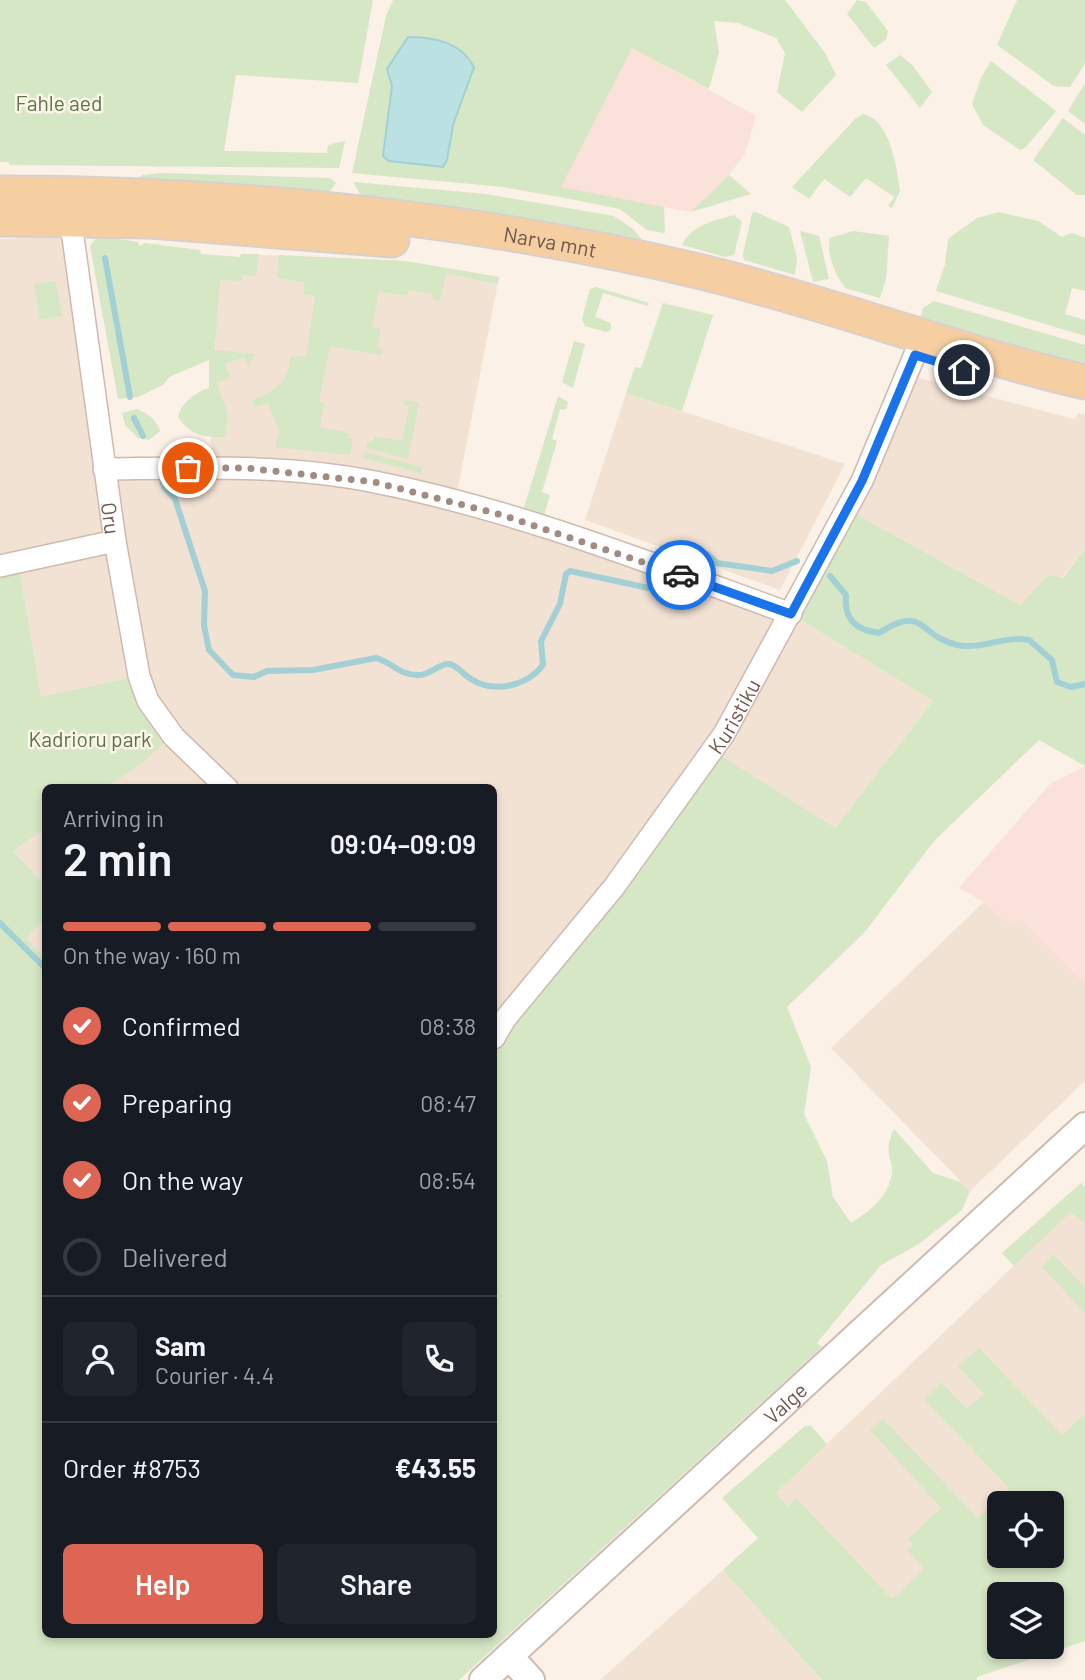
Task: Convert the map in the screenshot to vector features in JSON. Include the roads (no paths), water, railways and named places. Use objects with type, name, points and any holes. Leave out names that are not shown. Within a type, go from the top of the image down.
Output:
[{"type":"main road","name":"Narva mnt","points":[[0,193],[69,206],[338,210],[576,245],[767,289],[1085,403]]},
{"type":"main road","name":"Narva mnt","points":[[0,219],[69,206]]},
{"type":"main road","name":"Narva mnt","points":[[919,345],[1085,382]]},
{"type":"street","name":"Oru","points":[[69,206],[104,469],[139,676],[148,701],[174,737],[223,784]]},
{"type":"street","name":"Kuristiku","points":[[499,1014],[614,887],[724,734],[862,481],[919,345]]},
{"type":"street","points":[[104,469],[246,468],[374,482],[515,520],[791,614]]},
{"type":"street","points":[[0,566],[115,541]]},
{"type":"street","name":"Valge","points":[[483,1680],[1085,1126]]},
{"type":"street","points":[[509,1656],[531,1680]]},
{"type":"water","points":[[408,37],[446,43],[462,52],[474,67],[453,125],[447,160],[443,167],[389,161],[383,156],[392,86],[387,69]]},
{"type":"waterway","points":[[105,258],[130,397]]},
{"type":"waterway","points":[[134,418],[143,436]]},
{"type":"waterway","points":[[160,473],[164,487],[175,499],[205,591],[204,625],[209,650],[233,675],[254,677],[267,671],[313,670],[376,658],[412,675],[423,674],[449,664],[480,684],[510,686],[528,678],[543,665],[541,641],[560,604],[566,574],[570,571],[653,589],[667,588]]},
{"type":"waterway","points":[[692,558],[707,554],[717,563],[772,571],[797,561]]},
{"type":"waterway","points":[[830,576],[846,595],[849,617],[863,629],[879,633],[905,621],[914,621],[944,641],[957,645],[975,646],[1011,639],[1029,640],[1052,660],[1057,682],[1071,687],[1085,684]]},
{"type":"waterway","points":[[0,923],[42,965]]},
{"type":"park label","name":"Fahle aed","points":[[59,102]]},
{"type":"park label","name":"Kadrioru park","points":[[90,738]]}]
